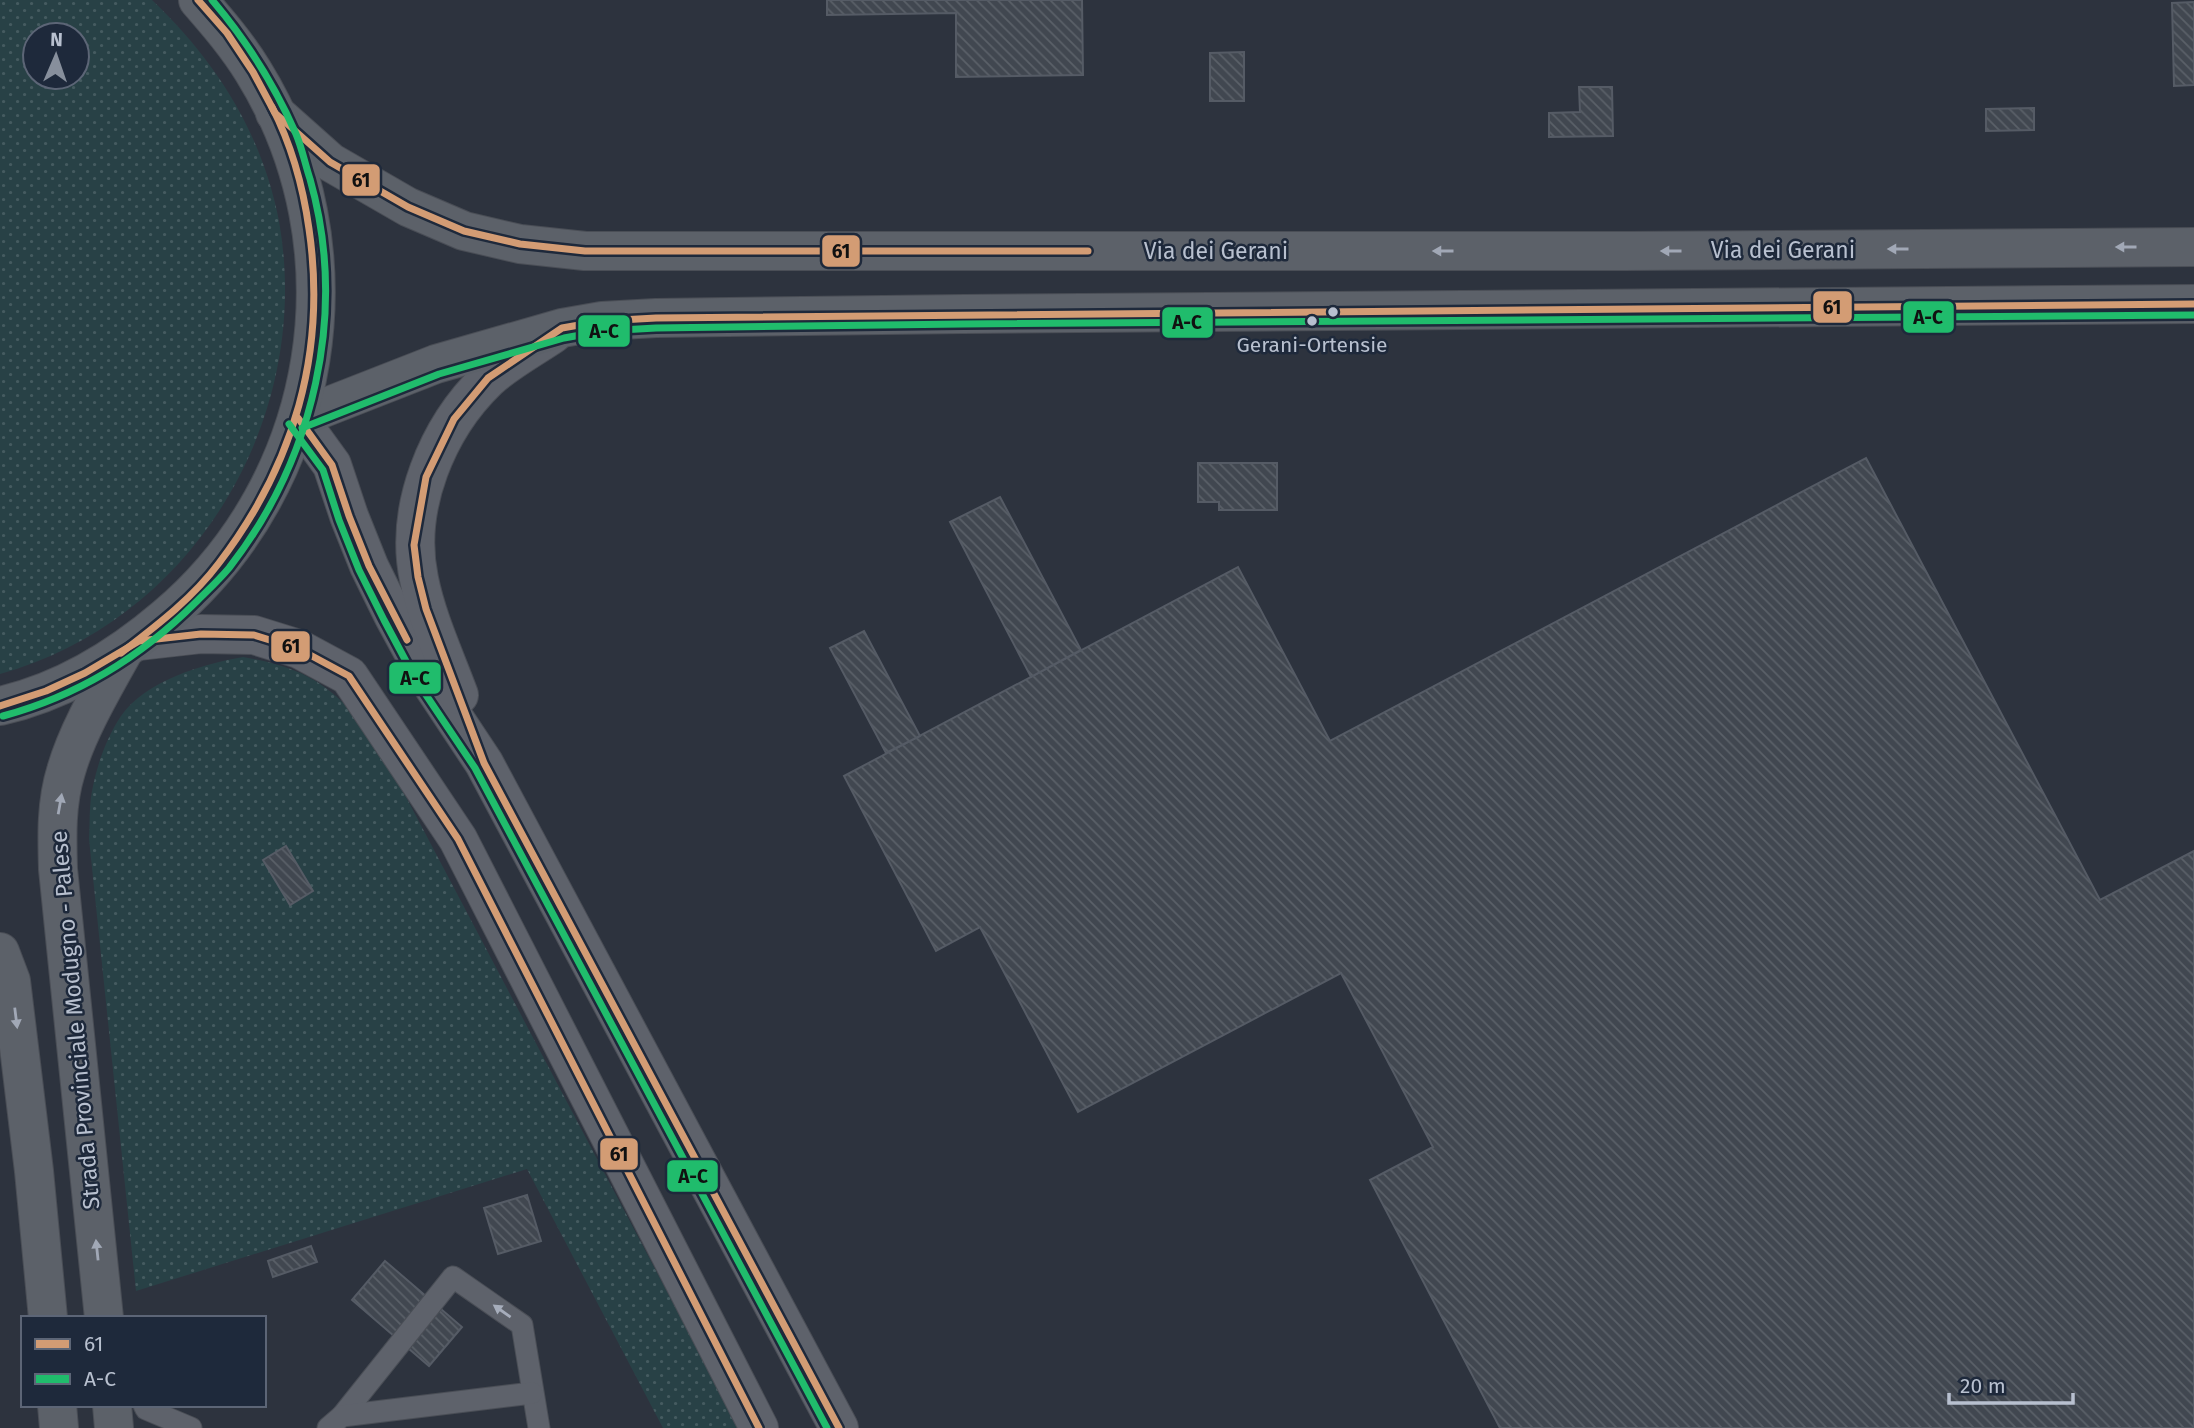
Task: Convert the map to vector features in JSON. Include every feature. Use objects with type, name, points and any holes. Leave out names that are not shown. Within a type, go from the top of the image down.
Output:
[{"type":"street","name":"Strada Provinciale Modugno - Palese","points":[[0,706],[46,691],[85,673],[131,646],[192,596],[237,542],[272,483],[298,418],[308,380],[316,302],[311,225],[302,186],[275,113],[253,72],[227,33],[198,0]]},
{"type":"street","name":"Via dei Gerani","points":[[275,113],[330,162],[408,207],[464,231],[520,244],[585,251],[1641,251],[2194,247]]},
{"type":"street","points":[[839,1428],[484,762],[425,674],[406,639],[369,566],[332,466],[298,418],[436,364],[562,328],[602,321],[698,317],[2194,304]]},
{"type":"street","points":[[484,762],[426,609],[414,545],[418,514],[426,477],[454,419],[488,379],[562,328]]},
{"type":"street","points":[[131,646],[201,634],[254,635],[299,649],[349,676],[458,839],[759,1428]]},
{"type":"street","name":"Strada Provinciale Modugno - Palese","points":[[104,1316],[59,882],[57,821],[66,771],[90,713],[131,646]]},
{"type":"street","points":[[0,952],[11,981],[34,1171],[48,1316]]},
{"type":"street","points":[[57,1407],[59,1428]]},
{"type":"street","points":[[112,1407],[114,1428]]},
{"type":"lane","points":[[335,1422],[453,1277],[522,1325],[539,1428]]},
{"type":"lane","points":[[335,1422],[532,1393]]},
{"type":"lane","points":[[145,1407],[191,1428]]},
{"type":"green space","points":[[0,0],[152,0],[175,23],[216,74],[248,128],[261,158],[279,221],[285,295],[277,367],[257,437],[225,501],[183,559],[130,608],[69,647],[0,674]]},
{"type":"green space","points":[[243,657],[287,668],[320,684],[348,708],[377,742],[739,1428],[663,1428],[527,1169],[136,1291],[89,839],[92,792],[107,741],[131,704],[176,676],[210,664]]},
{"type":"building","points":[[827,0],[1082,0],[1083,75],[956,77],[956,13],[827,15]]},
{"type":"building","points":[[2194,2],[2194,85],[2174,86],[2172,3]]},
{"type":"building","points":[[1244,52],[1244,101],[1210,101],[1210,53]]},
{"type":"building","points":[[1579,87],[1612,87],[1613,136],[1549,137],[1549,113],[1580,112]]},
{"type":"building","points":[[2034,108],[2034,130],[1986,131],[1986,109]]},
{"type":"building","points":[[1866,458],[2100,900],[2194,851],[2194,1428],[1500,1428],[1370,1180],[1433,1147],[1341,973],[1078,1112],[980,927],[936,951],[844,776],[1238,567],[1330,741]]},
{"type":"building","points":[[1198,463],[1277,463],[1277,510],[1219,510],[1219,502],[1198,502]]},
{"type":"building","points":[[1000,497],[1081,650],[1031,677],[950,522]]},
{"type":"building","points":[[864,631],[920,736],[886,753],[830,648]]},
{"type":"building","points":[[286,846],[313,891],[290,905],[263,860]]},
{"type":"building","points":[[527,1195],[541,1241],[498,1254],[484,1208]]},
{"type":"building","points":[[311,1246],[317,1262],[273,1277],[268,1261]]},
{"type":"building","points":[[385,1261],[462,1327],[429,1366],[352,1300]]},
{"type":"transit line","name":"61","points":[[198,0],[227,33],[253,72],[275,113],[330,162],[408,207],[464,231],[520,244],[585,251],[1088,251]]},
{"type":"transit line","name":"A-C","points":[[3,716],[30,708],[82,686],[130,657],[175,622],[229,568],[258,525],[283,480],[302,432],[316,383],[323,332],[325,281],[321,230],[302,150],[288,116],[259,64],[212,0]]},
{"type":"transit line","name":"61","points":[[121,653],[185,600],[219,563],[245,526],[267,487],[285,447],[299,405],[308,363],[313,319],[309,229],[304,197],[291,151],[272,107]]},
{"type":"transit line","name":"61","points":[[839,1428],[484,763],[426,609],[414,545],[426,477],[454,419],[488,378],[562,328],[602,321],[656,318],[2194,304]]},
{"type":"transit line","name":"A-C","points":[[302,428],[439,374],[564,338],[603,331],[963,324],[2194,315]]},
{"type":"transit line","name":"61","points":[[298,418],[332,465],[369,566],[407,640]]},
{"type":"transit line","name":"A-C","points":[[289,424],[323,470],[359,570],[416,680],[475,768],[827,1428]]},
{"type":"transit line","name":"61","points":[[0,706],[46,691],[85,673],[139,641],[201,634],[254,635],[299,649],[349,676],[458,839],[759,1428]]},
{"type":"place","name":"Gerani-Ortensie","points":[[1312,321]]}]
